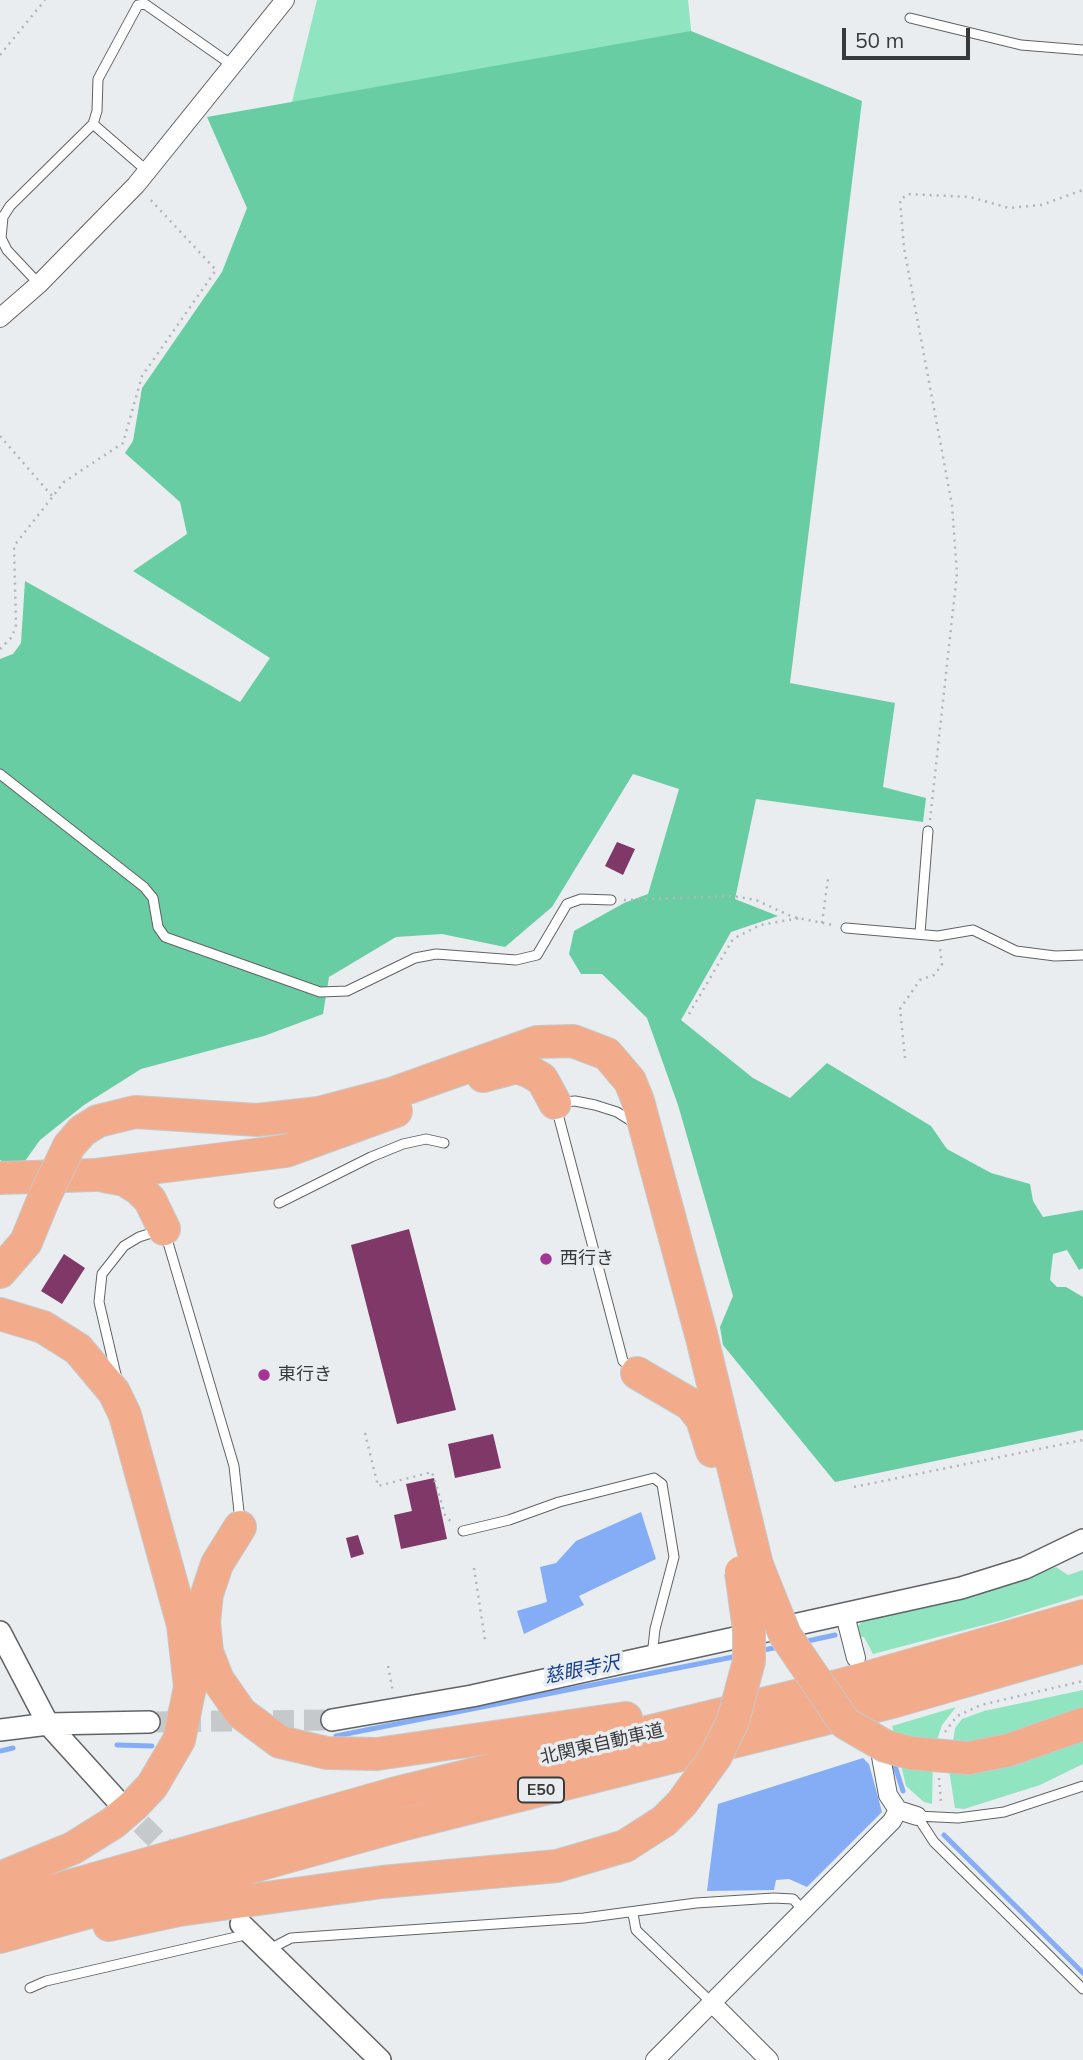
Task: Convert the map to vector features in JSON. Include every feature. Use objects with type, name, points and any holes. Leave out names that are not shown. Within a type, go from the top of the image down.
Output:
[{"type":"highway","points":[[0,1272],[26,1242],[69,1146],[82,1131],[98,1121],[135,1112],[257,1120],[319,1113],[391,1094],[516,1048],[556,1040],[592,1046],[620,1066],[638,1101],[702,1338],[749,1569],[749,1661],[733,1721],[716,1756],[682,1803],[664,1821],[625,1846],[557,1866],[382,1882],[178,1910],[62,1937],[0,1956]]},
{"type":"highway","points":[[0,1178],[95,1175],[286,1151],[354,1128],[489,1073],[517,1067],[542,1079],[555,1103]]},
{"type":"highway","points":[[95,1175],[125,1180],[139,1189],[150,1200],[164,1229]]},
{"type":"highway","points":[[0,1314],[43,1327],[78,1349],[114,1392],[125,1415],[183,1625],[190,1687],[182,1727],[166,1766],[152,1786],[113,1823],[73,1848],[0,1878]]},
{"type":"highway","points":[[637,1373],[676,1393],[702,1419],[749,1569],[785,1635],[845,1723],[885,1745],[910,1754],[968,1758],[1009,1750],[1083,1724]]},
{"type":"highway","points":[[240,1527],[221,1558],[207,1594],[204,1622],[207,1652],[218,1680],[240,1713],[263,1732],[295,1748],[350,1754],[402,1751],[573,1728],[761,1689],[841,1685]]},
{"type":"highway","name":"北関東自動車道","points":[[0,1906],[396,1793],[841,1685],[1083,1616]]},
{"type":"highway","name":"北関東自動車道","points":[[0,1937],[405,1824],[892,1702],[1083,1647]]},
{"type":"street","points":[[0,318],[39,284],[141,177],[285,0]]},
{"type":"street","points":[[332,1720],[472,1696],[845,1615],[995,1579],[1062,1552],[1083,1540]]},
{"type":"street","points":[[845,1615],[856,1658]]},
{"type":"street","points":[[0,1632],[48,1724],[115,1798]]},
{"type":"street","points":[[0,1730],[48,1724],[149,1722]]},
{"type":"street","points":[[876,1729],[888,1795],[898,1810],[917,1816]]},
{"type":"street","points":[[655,2060],[892,1821],[898,1810]]},
{"type":"street","points":[[246,1929],[380,2060]]},
{"type":"street","points":[[712,2003],[756,2056]]},
{"type":"lane","points":[[39,284],[7,250],[1,238],[3,217],[10,206],[93,124],[97,111],[98,79],[138,5],[145,4],[232,65]]},
{"type":"lane","points":[[910,18],[1021,45],[1083,50]]},
{"type":"lane","points":[[93,124],[141,177]]},
{"type":"lane","points":[[0,774],[144,887],[153,898],[158,927],[165,937],[320,992],[347,991],[415,958],[436,954],[516,960],[537,955],[568,904],[581,899],[611,900]]},
{"type":"lane","points":[[920,933],[929,831]]},
{"type":"lane","points":[[846,928],[938,936],[974,930],[1016,951],[1055,956],[1083,955]]},
{"type":"lane","points":[[637,1373],[622,1361],[555,1103],[575,1101],[617,1112],[634,1122],[647,1135]]},
{"type":"lane","points":[[279,1203],[403,1144],[426,1139],[444,1143]]},
{"type":"lane","points":[[125,1415],[98,1288],[102,1273],[124,1247],[139,1237],[164,1229],[234,1466],[240,1527]]},
{"type":"lane","points":[[463,1531],[509,1520],[559,1502],[654,1478],[662,1484],[674,1557],[655,1629],[652,1657]]},
{"type":"lane","points":[[917,1816],[958,1818],[1004,1812],[1083,1786]]},
{"type":"lane","points":[[917,1816],[934,1842],[1083,1989]]},
{"type":"lane","points":[[268,1950],[282,1940],[301,1937],[633,1914],[696,1903],[793,1899],[803,1910]]},
{"type":"lane","points":[[633,1914],[636,1930],[712,2003]]},
{"type":"lane","points":[[30,1988],[46,1981],[246,1929]]},
{"type":"path","points":[[0,55],[45,0]]},
{"type":"path","points":[[0,649],[12,637],[16,625],[14,546],[64,482],[123,443],[142,376],[216,270],[141,177]]},
{"type":"path","points":[[929,831],[957,573],[953,505],[904,248],[900,200],[908,194],[970,197],[1009,208],[1041,205],[1083,190]]},
{"type":"path","points":[[0,436],[53,497]]},
{"type":"path","points":[[822,923],[828,879]]},
{"type":"path","points":[[611,900],[732,896],[756,900],[793,917],[846,928]]},
{"type":"path","points":[[689,1014],[733,939],[760,925],[800,918]]},
{"type":"path","points":[[905,1058],[900,1009],[920,980],[934,975],[942,965],[938,936]]},
{"type":"path","points":[[365,1433],[378,1486],[432,1472],[445,1516],[463,1531]]},
{"type":"path","points":[[854,1487],[1083,1440]]},
{"type":"path","points":[[474,1568],[485,1640]]},
{"type":"path","points":[[388,1665],[393,1696]]},
{"type":"path","points":[[944,1735],[948,1724],[957,1716],[981,1706],[1083,1681]]},
{"type":"path","points":[[938,1769],[942,1794],[939,1817]]},
{"type":"green space","points":[[317,0],[688,0],[701,127],[268,200]]},
{"type":"green space","points":[[691,31],[862,101],[790,683],[895,703],[883,787],[926,798],[923,822],[756,799],[735,899],[778,916],[731,932],[681,1020],[753,1078],[790,1098],[827,1063],[931,1126],[947,1149],[991,1173],[1030,1184],[1033,1201],[1043,1217],[1083,1210],[1083,1268],[1079,1270],[1067,1250],[1053,1254],[1050,1280],[1057,1287],[1066,1287],[1083,1297],[1083,1430],[835,1482],[723,1345],[720,1327],[733,1296],[678,1105],[647,1018],[602,974],[581,974],[569,954],[574,931],[624,903],[648,894],[679,789],[633,774],[552,907],[505,947],[442,934],[396,937],[329,977],[323,1014],[264,1036],[141,1069],[84,1105],[40,1140],[25,1161],[6,1163],[0,1160],[0,659],[13,654],[21,643],[25,581],[240,702],[270,658],[133,571],[187,534],[180,502],[125,453],[133,441],[142,388],[222,272],[247,208],[207,117]]},
{"type":"green space","points":[[1056,1567],[1068,1575],[1083,1570],[1083,1595],[999,1621],[873,1654],[864,1637],[858,1637],[857,1627],[864,1620],[1003,1587]]},
{"type":"green space","points":[[1083,1690],[1083,1712],[963,1773],[1019,1764],[1083,1737],[1083,1764],[1040,1785],[964,1809],[955,1808],[949,1770],[955,1728],[962,1719],[984,1711]]},
{"type":"green space","points":[[956,1707],[942,1725],[933,1756],[932,1804],[924,1802],[906,1786],[892,1726]]},
{"type":"water","points":[[641,1512],[656,1559],[579,1596],[584,1605],[524,1634],[517,1611],[547,1602],[540,1567],[556,1563],[576,1541]]},
{"type":"water","points":[[863,1758],[869,1764],[882,1812],[807,1887],[789,1879],[776,1880],[774,1890],[707,1891],[718,1804]]},
{"type":"building","points":[[617,842],[635,849],[623,875],[605,866]]},
{"type":"building","points":[[409,1229],[456,1410],[397,1424],[351,1245]]},
{"type":"building","points":[[64,1254],[85,1268],[62,1304],[41,1291]]},
{"type":"building","points":[[493,1434],[501,1468],[455,1478],[448,1444]]},
{"type":"building","points":[[434,1478],[447,1539],[401,1549],[394,1515],[412,1511],[406,1484]]},
{"type":"building","points":[[358,1535],[364,1554],[351,1558],[346,1538]]},
{"type":"waterway","name":"慈眼寺沢","points":[[803,1642],[835,1635]]},
{"type":"waterway","name":"慈眼寺沢","points":[[758,1651],[779,1647]]},
{"type":"waterway","name":"慈眼寺沢","points":[[336,1736],[738,1656]]},
{"type":"waterway","name":"慈眼寺沢","points":[[117,1745],[152,1746]]},
{"type":"waterway","name":"慈眼寺沢","points":[[0,1751],[13,1748]]},
{"type":"waterway","name":"慈眼寺沢","points":[[893,1760],[903,1791]]},
{"type":"waterway","points":[[944,1835],[1083,1973]]},
{"type":"tunnel","points":[[149,1722],[332,1720]]},
{"type":"tunnel","points":[[119,1802],[180,1863]]},
{"type":"place","name":"西行き","points":[[546,1259]]},
{"type":"place","name":"東行き","points":[[264,1375]]}]
